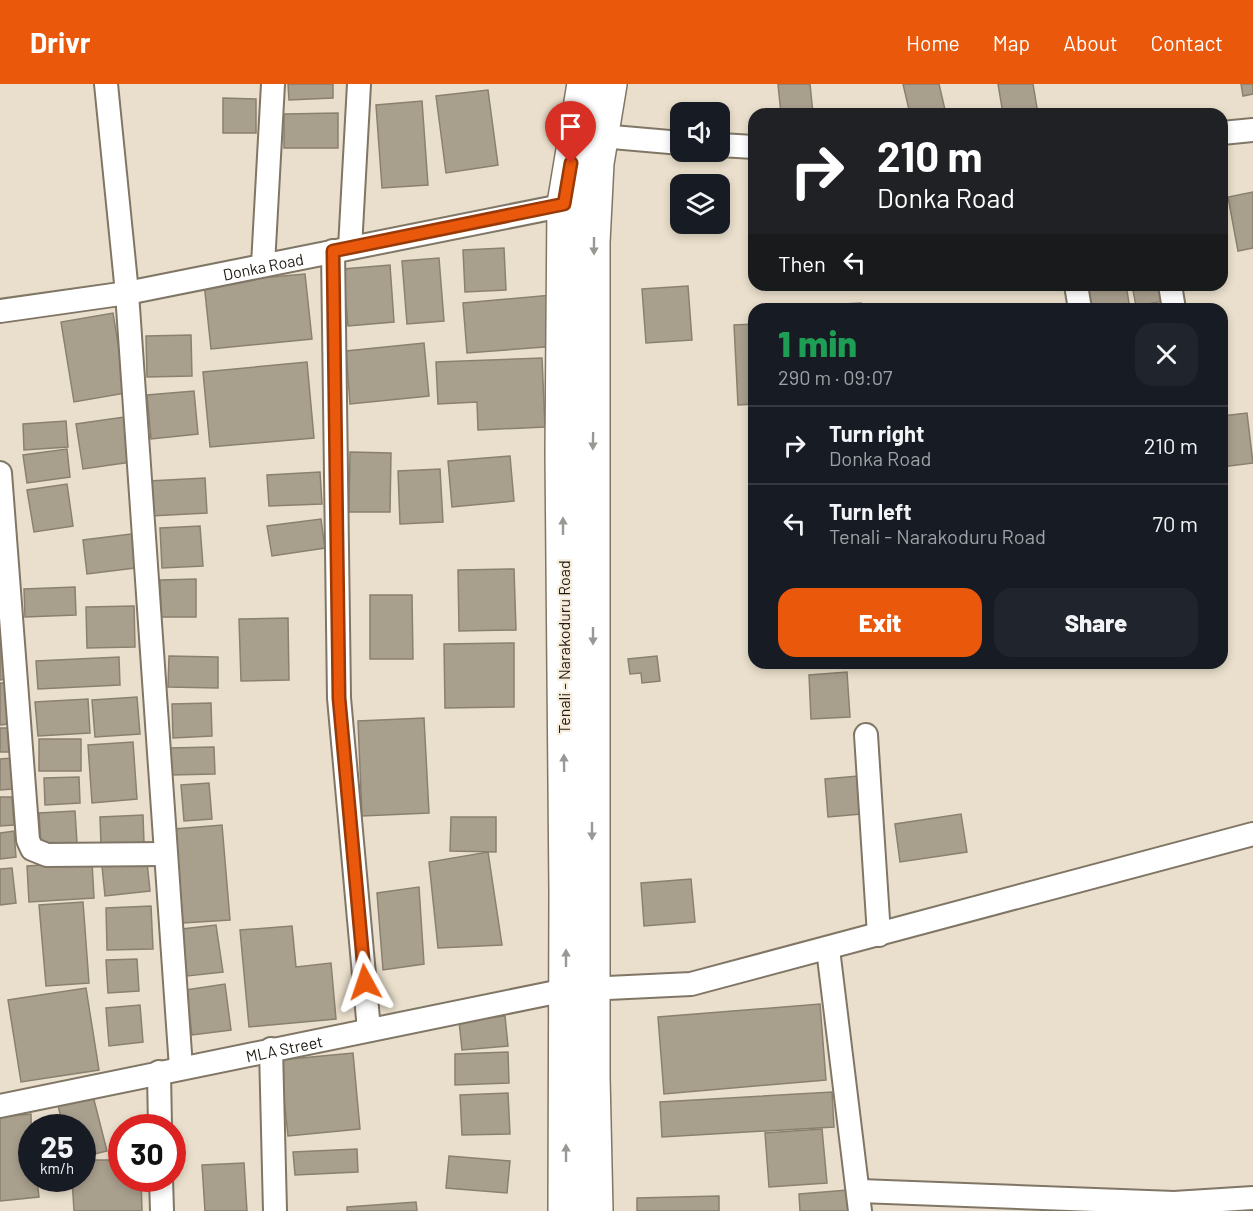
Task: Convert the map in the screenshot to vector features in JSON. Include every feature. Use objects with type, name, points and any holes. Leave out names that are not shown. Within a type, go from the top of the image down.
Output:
[{"type":"main road","name":"Tenali - Narakoduru Road","points":[[584,84],[579,203],[562,465],[579,989],[596,1211]]},
{"type":"main road","name":"Tenali - Narakoduru Road","points":[[579,203],[602,136],[609,84]]},
{"type":"main road","name":"Tenali - Narakoduru Road","points":[[565,1211],[579,989]]},
{"type":"street","points":[[106,84],[127,293],[165,854],[182,1068]]},
{"type":"street","points":[[263,265],[273,84]]},
{"type":"street","points":[[359,84],[342,249],[339,698],[369,1030]]},
{"type":"street","points":[[1228,133],[1253,129]]},
{"type":"street","points":[[602,136],[670,142]]},
{"type":"street","points":[[730,146],[748,147]]},
{"type":"street","name":"Donka Road","points":[[0,311],[127,293],[579,203]]},
{"type":"street","points":[[0,473],[28,840],[32,849],[47,855],[165,854]]},
{"type":"street","points":[[866,735],[879,935]]},
{"type":"street","name":"MLA Street","points":[[0,1106],[271,1049],[579,989],[692,984],[1253,834]]},
{"type":"street","points":[[828,949],[860,1201],[1174,1207],[1253,1198]]},
{"type":"street","points":[[271,1049],[275,1211]]},
{"type":"street","points":[[159,1072],[160,1114]]},
{"type":"street","points":[[161,1192],[162,1211]]},
{"type":"building","points":[[288,84],[333,84],[333,98],[289,100]]},
{"type":"building","points":[[778,84],[810,84],[812,108],[780,108]]},
{"type":"building","points":[[903,84],[939,84],[945,108],[909,108]]},
{"type":"building","points":[[998,84],[1033,84],[1037,108],[1002,108]]},
{"type":"building","points":[[1241,84],[1253,84],[1253,94],[1243,96]]},
{"type":"building","points":[[488,90],[498,165],[446,173],[436,96]]},
{"type":"building","points":[[223,98],[256,99],[256,133],[223,133]]},
{"type":"building","points":[[422,101],[428,185],[382,188],[376,105]]},
{"type":"building","points":[[338,113],[338,148],[284,148],[284,114]]},
{"type":"building","points":[[1253,192],[1253,248],[1238,251],[1228,197]]},
{"type":"building","points":[[504,248],[506,290],[465,292],[463,250]]},
{"type":"building","points":[[439,258],[444,321],[407,324],[402,261]]},
{"type":"building","points":[[390,265],[394,322],[348,326],[343,269]]},
{"type":"building","points":[[305,274],[312,339],[211,349],[204,283]]},
{"type":"building","points":[[688,286],[692,340],[646,343],[642,289]]},
{"type":"building","points":[[1081,291],[1127,291],[1129,303],[1083,303]]},
{"type":"building","points":[[1133,291],[1162,291],[1164,301],[1135,303]]},
{"type":"building","points":[[552,295],[557,346],[467,353],[463,303]]},
{"type":"building","points":[[113,313],[126,393],[74,402],[61,322]]},
{"type":"building","points":[[748,324],[748,404],[738,405],[734,325]]},
{"type":"building","points":[[191,335],[192,376],[147,377],[146,336]]},
{"type":"building","points":[[424,343],[429,396],[350,404],[346,351]]},
{"type":"building","points":[[542,358],[545,427],[478,430],[477,402],[438,404],[436,362]]},
{"type":"building","points":[[307,362],[314,438],[210,447],[203,372]]},
{"type":"building","points":[[194,391],[198,434],[151,439],[147,395]]},
{"type":"building","points":[[1247,413],[1253,463],[1228,466],[1228,415]]},
{"type":"building","points":[[124,417],[131,462],[83,469],[76,424]]},
{"type":"building","points":[[66,421],[68,447],[24,450],[23,424]]},
{"type":"building","points":[[67,449],[70,477],[27,483],[23,455]]},
{"type":"building","points":[[350,452],[391,453],[390,512],[349,512]]},
{"type":"building","points":[[510,456],[514,501],[452,507],[448,461]]},
{"type":"building","points":[[440,469],[443,522],[400,524],[398,471]]},
{"type":"building","points":[[320,472],[322,504],[269,506],[267,475]]},
{"type":"building","points":[[205,478],[207,513],[151,516],[149,481]]},
{"type":"building","points":[[67,484],[73,526],[34,532],[27,490]]},
{"type":"building","points":[[321,519],[325,548],[272,556],[267,526]]},
{"type":"building","points":[[200,526],[203,566],[162,568],[160,528]]},
{"type":"building","points":[[139,533],[143,567],[87,574],[83,540]]},
{"type":"building","points":[[514,569],[516,630],[459,631],[458,570]]},
{"type":"building","points":[[196,579],[196,617],[161,617],[160,580]]},
{"type":"building","points":[[75,587],[76,615],[25,617],[24,589]]},
{"type":"building","points":[[370,595],[412,595],[413,659],[370,659]]},
{"type":"building","points":[[134,606],[135,647],[87,648],[86,607]]},
{"type":"building","points":[[288,618],[289,680],[241,681],[239,619]]},
{"type":"building","points":[[0,643],[4,643],[6,679],[0,680]]},
{"type":"building","points":[[514,643],[514,707],[445,708],[444,644]]},
{"type":"building","points":[[169,656],[218,657],[218,688],[168,687]]},
{"type":"building","points":[[657,656],[660,681],[642,683],[641,673],[630,674],[628,659]]},
{"type":"building","points":[[119,657],[120,685],[38,689],[36,661]]},
{"type":"building","points":[[847,672],[850,717],[811,719],[809,675]]},
{"type":"building","points":[[0,683],[5,683],[8,724],[0,725]]},
{"type":"building","points":[[137,697],[140,734],[95,737],[92,700]]},
{"type":"building","points":[[88,699],[90,733],[38,736],[35,702]]},
{"type":"building","points":[[211,703],[212,736],[173,738],[172,704]]},
{"type":"building","points":[[424,718],[429,813],[362,816],[358,721]]},
{"type":"building","points":[[0,728],[11,728],[11,752],[0,752]]},
{"type":"building","points":[[39,739],[81,739],[81,771],[39,771]]},
{"type":"building","points":[[133,742],[137,799],[92,803],[88,745]]},
{"type":"building","points":[[214,747],[215,774],[170,775],[169,748]]},
{"type":"building","points":[[12,758],[12,789],[0,790],[0,759]]},
{"type":"building","points":[[858,776],[861,814],[828,817],[825,779]]},
{"type":"building","points":[[79,777],[80,803],[45,805],[44,778]]},
{"type":"building","points":[[209,783],[212,819],[184,821],[181,785]]},
{"type":"building","points":[[0,797],[12,797],[14,825],[0,826]]},
{"type":"building","points":[[75,811],[77,843],[41,846],[39,813]]},
{"type":"building","points":[[961,814],[967,852],[900,862],[895,824]]},
{"type":"building","points":[[143,815],[144,843],[101,845],[100,817]]},
{"type":"building","points":[[451,817],[496,817],[496,852],[450,851]]},
{"type":"building","points":[[222,825],[230,920],[183,923],[174,829]]},
{"type":"building","points":[[14,831],[16,857],[0,859],[0,833]]},
{"type":"building","points":[[488,852],[502,945],[438,948],[429,862]]},
{"type":"building","points":[[92,862],[94,898],[29,902],[27,866]]},
{"type":"building","points":[[147,862],[150,891],[105,896],[102,866]]},
{"type":"building","points":[[12,868],[16,903],[0,905],[0,869]]},
{"type":"building","points":[[691,879],[695,922],[644,926],[641,883]]},
{"type":"building","points":[[419,887],[424,964],[383,970],[377,893]]},
{"type":"building","points":[[83,902],[89,983],[46,986],[39,905]]},
{"type":"building","points":[[151,906],[153,949],[107,950],[106,908]]},
{"type":"building","points":[[216,925],[223,972],[187,976],[182,929]]},
{"type":"building","points":[[292,926],[296,967],[331,963],[336,1019],[249,1027],[240,930]]},
{"type":"building","points":[[137,959],[139,991],[108,993],[106,960]]},
{"type":"building","points":[[225,984],[231,1030],[192,1035],[186,990]]},
{"type":"building","points":[[86,988],[99,1070],[21,1082],[8,1000]]},
{"type":"building","points":[[820,1004],[826,1080],[664,1094],[658,1017]]},
{"type":"building","points":[[140,1005],[143,1042],[109,1046],[106,1008]]},
{"type":"building","points":[[505,1016],[508,1046],[462,1050],[459,1021]]},
{"type":"building","points":[[508,1052],[509,1083],[455,1085],[455,1054]]},
{"type":"building","points":[[353,1053],[360,1129],[288,1136],[280,1060]]},
{"type":"building","points":[[832,1092],[834,1127],[662,1137],[660,1102]]},
{"type":"building","points":[[508,1093],[510,1134],[462,1135],[460,1095]]},
{"type":"building","points":[[93,1096],[107,1151],[96,1154],[96,1114],[60,1114],[58,1105]]},
{"type":"building","points":[[18,1115],[18,1192],[38,1192],[39,1197],[0,1201],[0,1117]]},
{"type":"building","points":[[822,1129],[827,1183],[769,1187],[765,1133]]},
{"type":"building","points":[[357,1149],[358,1172],[295,1175],[293,1152]]},
{"type":"building","points":[[449,1156],[510,1161],[507,1193],[446,1188]]},
{"type":"building","points":[[96,1160],[108,1160],[108,1192],[141,1192],[142,1211],[74,1211],[73,1192],[96,1192]]},
{"type":"building","points":[[244,1163],[247,1211],[205,1211],[202,1165]]},
{"type":"building","points":[[848,1190],[850,1211],[800,1211],[799,1194]]},
{"type":"building","points":[[719,1196],[719,1211],[637,1211],[637,1198]]},
{"type":"building","points":[[416,1202],[417,1211],[347,1211],[347,1207]]},
{"type":"route","points":[[365,982],[339,698],[333,251],[564,204],[571,163]]}]
